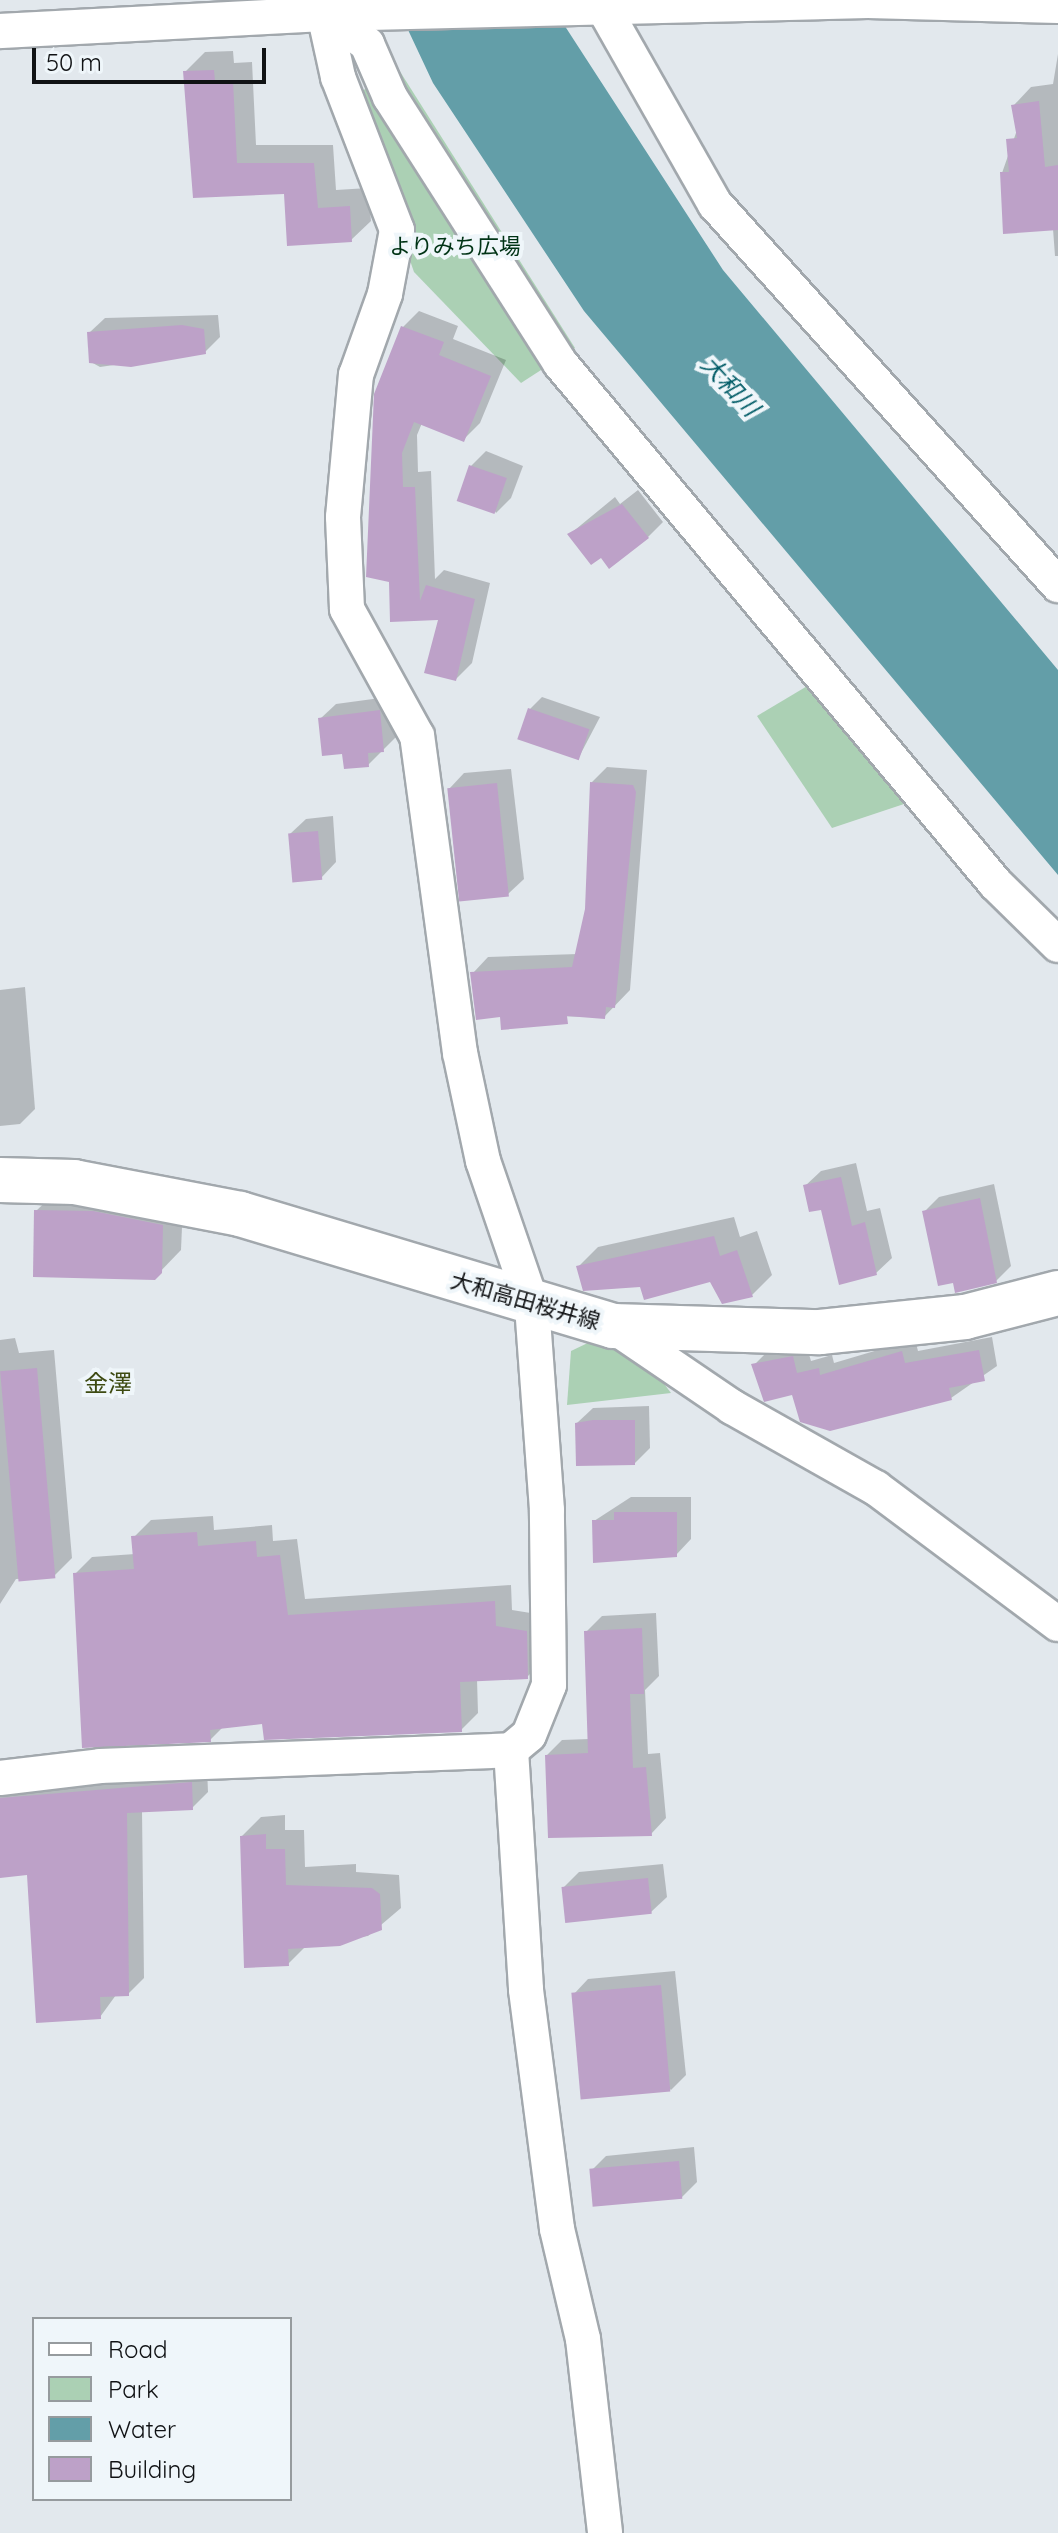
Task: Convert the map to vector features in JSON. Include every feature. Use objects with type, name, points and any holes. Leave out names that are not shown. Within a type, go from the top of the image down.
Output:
[{"type":"main road","name":"大和高田桜井線","points":[[0,1180],[74,1182],[240,1214],[613,1326],[820,1332],[965,1317],[1058,1293]]},
{"type":"street","points":[[0,31],[335,10],[868,1],[1058,6]]},
{"type":"street","points":[[597,7],[715,204],[1058,585]]},
{"type":"street","points":[[335,10],[367,44],[390,97],[560,363],[996,884],[1058,945]]},
{"type":"street","points":[[0,1778],[100,1766],[511,1750],[529,1735],[549,1685],[547,1510],[532,1304],[483,1161],[460,1053],[417,736],[347,609],[343,517],[356,375],[385,294],[397,230],[338,77],[335,10]]},
{"type":"street","points":[[613,1326],[732,1407],[876,1488],[1058,1624]]},
{"type":"street","points":[[511,1750],[526,1990],[557,2229],[583,2339],[605,2533]]},
{"type":"green space","name":"よりみち広場","points":[[399,70],[575,348],[521,383],[414,272],[353,96]]},
{"type":"green space","points":[[819,679],[919,799],[832,828],[757,716]]},
{"type":"green space","points":[[594,1340],[650,1365],[671,1393],[567,1405],[571,1351]]},
{"type":"water","name":"大和川","points":[[394,0],[548,0],[723,270],[1058,670],[1058,875],[584,311],[433,83]]},
{"type":"building","points":[[214,70],[215,81],[233,81],[237,163],[314,163],[318,208],[350,206],[352,242],[287,246],[284,194],[193,198],[183,71]]},
{"type":"building","points":[[1039,101],[1045,167],[1058,165],[1058,230],[1003,234],[1000,172],[1009,172],[1006,139],[1017,138],[1011,105]]},
{"type":"building","points":[[182,325],[204,329],[206,354],[131,367],[89,363],[87,332]]},
{"type":"building","points":[[401,326],[444,342],[439,355],[491,376],[464,442],[414,422],[402,453],[403,487],[415,487],[420,601],[426,585],[475,599],[456,681],[424,673],[438,620],[390,622],[389,582],[366,577],[374,394]]},
{"type":"building","points":[[469,465],[507,478],[494,514],[457,501]]},
{"type":"building","points":[[622,504],[649,538],[609,569],[601,558],[591,565],[567,534]]},
{"type":"building","points":[[528,708],[589,729],[579,760],[517,739]]},
{"type":"building","points":[[380,710],[384,752],[368,753],[369,767],[344,769],[342,754],[322,756],[318,718]]},
{"type":"building","points":[[590,782],[633,785],[636,792],[615,1008],[606,1007],[605,1019],[567,1016],[568,1024],[501,1030],[500,1017],[476,1020],[470,972],[572,967],[585,909]]},
{"type":"building","points":[[497,783],[509,896],[459,902],[447,788]]},
{"type":"building","points":[[318,831],[322,880],[292,882],[288,834]]},
{"type":"building","points":[[841,1177],[852,1226],[865,1222],[877,1275],[839,1285],[821,1210],[809,1212],[803,1185]]},
{"type":"building","points":[[980,1198],[997,1283],[955,1293],[953,1283],[938,1286],[922,1211]]},
{"type":"building","points":[[34,1210],[93,1211],[163,1225],[162,1273],[155,1280],[33,1277]]},
{"type":"building","points":[[714,1236],[720,1256],[737,1250],[753,1297],[722,1304],[710,1282],[644,1300],[640,1287],[583,1291],[576,1266]]},
{"type":"building","points":[[979,1350],[985,1381],[949,1388],[952,1400],[830,1431],[800,1422],[792,1395],[764,1402],[751,1364],[793,1356],[797,1373],[819,1368],[820,1375],[902,1351],[905,1363]]},
{"type":"building","points":[[37,1368],[55,1578],[19,1581],[0,1371]]},
{"type":"building","points":[[635,1420],[635,1465],[576,1466],[575,1423]]},
{"type":"building","points":[[614,1512],[677,1512],[677,1557],[593,1563],[592,1520],[614,1520]]},
{"type":"building","points":[[197,1532],[198,1546],[256,1541],[257,1557],[280,1555],[288,1615],[495,1601],[496,1626],[527,1631],[528,1679],[460,1682],[462,1732],[264,1740],[262,1724],[210,1730],[211,1742],[82,1748],[73,1573],[134,1569],[131,1536]]},
{"type":"building","points":[[642,1628],[644,1694],[630,1694],[633,1768],[646,1767],[652,1836],[548,1838],[545,1755],[588,1753],[584,1631]]},
{"type":"building","points":[[192,1782],[193,1810],[127,1813],[129,1996],[100,1997],[101,2019],[36,2023],[27,1875],[0,1878],[0,1798]]},
{"type":"building","points":[[266,1834],[266,1849],[285,1849],[286,1885],[372,1888],[380,1894],[382,1930],[340,1946],[288,1949],[289,1966],[244,1968],[240,1836]]},
{"type":"building","points":[[648,1878],[652,1914],[565,1923],[561,1887]]},
{"type":"building","points":[[661,1985],[670,2092],[581,2099],[571,1993]]},
{"type":"building","points":[[679,2161],[682,2199],[593,2207],[589,2169]]},
{"type":"district","name":"金澤","points":[[108,1384]]}]
